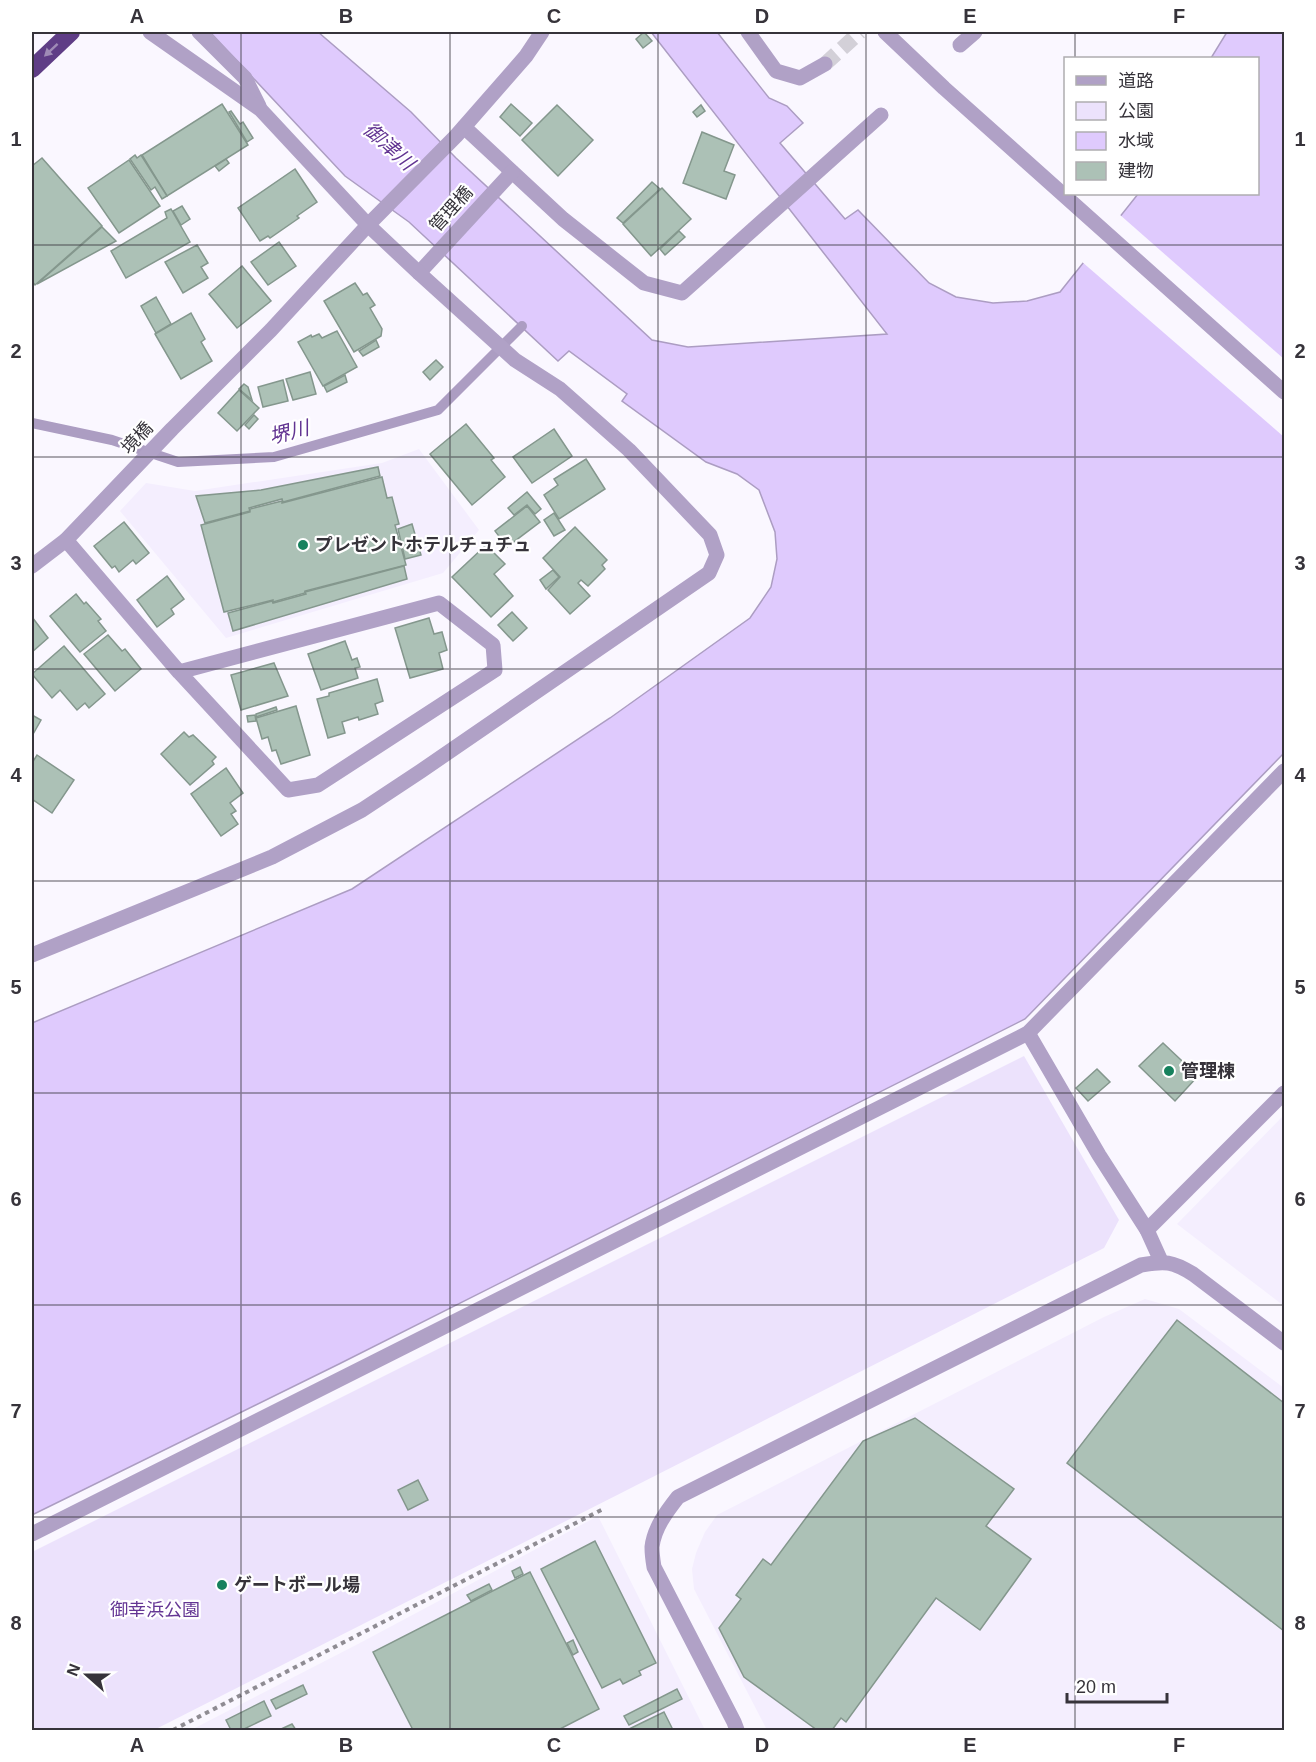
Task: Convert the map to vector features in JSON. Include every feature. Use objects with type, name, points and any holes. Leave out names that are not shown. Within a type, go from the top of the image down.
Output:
[{"type":"highway","points":[[32,69],[71,32]]},
{"type":"street","points":[[32,955],[272,857],[362,810],[709,573],[717,555],[710,535],[629,450],[560,389],[515,360],[424,268],[368,225],[260,109],[150,32]]},
{"type":"street","points":[[199,32],[245,78],[260,109]]},
{"type":"street","name":"境橋","points":[[32,566],[66,540],[271,330],[368,225],[460,131],[526,56],[542,32]]},
{"type":"street","points":[[748,32],[776,71],[800,78],[825,64]]},
{"type":"street","points":[[885,32],[944,88],[1284,392]]},
{"type":"street","points":[[960,45],[975,32]]},
{"type":"street","points":[[460,131],[507,177],[644,283],[682,293],[881,115]]},
{"type":"street","name":"管理橋","points":[[424,268],[507,177]]},
{"type":"street","points":[[66,540],[179,672],[288,790],[318,785],[495,670],[493,645],[439,603],[179,672]]},
{"type":"street","points":[[32,1534],[1028,1033],[1284,771]]},
{"type":"street","points":[[1028,1033],[1099,1155],[1147,1230],[1161,1261]]},
{"type":"street","points":[[1147,1230],[1284,1093]]},
{"type":"street","points":[[737,1731],[654,1567],[652,1548],[657,1528],[678,1497],[1141,1265],[1161,1261],[1179,1265],[1284,1343]]},
{"type":"path","points":[[173,1731],[605,1508]]},
{"type":"shaded area","points":[[419,449],[479,530],[443,573],[226,638],[120,511],[146,483],[195,491],[382,463]]},
{"type":"shaded area","points":[[1284,1115],[1284,1306],[1177,1224]]},
{"type":"shaded area","points":[[1145,1299],[1179,1309],[1284,1388],[1284,1730],[767,1730],[694,1589],[692,1569],[696,1553],[705,1532],[717,1515],[1104,1317]]},
{"type":"shaded area","points":[[598,1516],[705,1730],[191,1730],[358,1644]]},
{"type":"green space","name":"御幸浜公園","points":[[1024,1056],[1119,1220],[1104,1248],[154,1730],[32,1730],[32,1552]]},
{"type":"water","name":"御津川","points":[[210,32],[318,32],[411,112],[456,158],[652,340],[688,347],[887,334],[651,32],[717,32],[769,98],[787,106],[803,123],[780,143],[845,219],[858,210],[929,283],[956,297],[993,303],[1027,301],[1060,292],[1137,195],[1259,195],[1259,57],[1212,57],[1227,32],[1284,32],[1284,753],[1025,1019],[339,1364],[32,1515],[32,1023],[352,889],[610,718],[750,618],[771,587],[777,559],[775,532],[759,490],[737,474],[706,462],[622,401],[627,394],[569,351],[558,361],[409,222],[345,176]]},
{"type":"pier","points":[[1119,214],[1284,359],[1284,437],[1081,261]]},
{"type":"building","points":[[644,32],[652,41],[643,48],[636,39]]},
{"type":"building","points":[[222,104],[248,145],[167,196],[142,155]]},
{"type":"building","points":[[511,104],[532,123],[520,136],[500,117]]},
{"type":"building","points":[[557,105],[593,140],[558,176],[522,140]]},
{"type":"building","points":[[701,105],[705,111],[697,117],[693,112]]},
{"type":"building","points":[[231,111],[240,124],[243,122],[253,138],[247,142],[229,112]]},
{"type":"building","points":[[702,132],[734,145],[724,171],[735,175],[726,199],[683,183]]},
{"type":"building","points":[[135,155],[137,158],[141,155],[167,196],[162,199],[155,187],[151,190],[130,159]]},
{"type":"building","points":[[42,158],[102,226],[35,285],[32,281],[32,166]]},
{"type":"building","points":[[226,159],[229,163],[219,171],[215,166]]},
{"type":"building","points":[[129,160],[160,206],[119,233],[88,188]]},
{"type":"building","points":[[295,169],[317,202],[270,238],[268,236],[260,241],[238,208]]},
{"type":"building","points":[[652,182],[660,189],[623,223],[617,218]]},
{"type":"building","points":[[662,188],[691,219],[651,256],[623,224]]},
{"type":"building","points":[[182,206],[190,219],[181,225],[173,211]]},
{"type":"building","points":[[171,209],[190,242],[126,278],[111,251],[167,218],[165,212]]},
{"type":"building","points":[[102,227],[116,241],[37,284]]},
{"type":"building","points":[[679,231],[685,237],[665,255],[660,249]]},
{"type":"building","points":[[279,242],[296,266],[268,285],[251,262]]},
{"type":"building","points":[[197,245],[208,263],[201,267],[208,278],[183,293],[165,262]]},
{"type":"building","points":[[242,266],[271,301],[237,328],[209,294]]},
{"type":"building","points":[[355,283],[363,295],[367,293],[375,305],[370,308],[382,329],[381,336],[354,352],[324,301]]},
{"type":"building","points":[[156,297],[171,324],[156,333],[141,306]]},
{"type":"building","points":[[191,313],[205,339],[201,342],[212,361],[181,379],[155,334]]},
{"type":"building","points":[[337,331],[357,367],[323,386],[298,342],[311,335],[312,337],[319,334],[322,338]]},
{"type":"building","points":[[376,340],[379,347],[363,356],[359,351]]},
{"type":"building","points":[[436,360],[443,367],[430,380],[423,372]]},
{"type":"building","points":[[310,372],[316,394],[293,400],[286,379]]},
{"type":"building","points":[[345,375],[347,382],[327,392],[324,386]]},
{"type":"building","points":[[283,380],[288,401],[263,407],[258,387]]},
{"type":"building","points":[[244,384],[248,387],[252,400],[239,389]]},
{"type":"building","points":[[239,390],[259,408],[237,431],[218,413]]},
{"type":"building","points":[[254,415],[258,419],[249,429],[245,425]]},
{"type":"building","points":[[466,424],[494,458],[491,460],[505,477],[472,505],[430,454]]},
{"type":"building","points":[[554,429],[572,456],[532,483],[513,457]]},
{"type":"building","points":[[586,459],[605,489],[559,519],[544,495],[558,485],[554,479]]},
{"type":"building","points":[[378,467],[380,476],[283,502],[282,499],[249,508],[250,511],[205,523],[196,496],[261,490]]},
{"type":"building","name":"プレゼントホテルチュチュ","points":[[382,477],[387,498],[392,497],[399,524],[395,525],[406,565],[305,591],[305,593],[273,602],[273,600],[224,612],[201,525],[250,512],[250,509]]},
{"type":"building","points":[[527,492],[541,509],[535,514],[527,505],[514,515],[508,508]]},
{"type":"building","points":[[527,506],[540,522],[507,547],[495,531]]},
{"type":"building","points":[[554,513],[565,530],[554,536],[544,520]]},
{"type":"building","points":[[124,522],[149,553],[136,564],[133,560],[119,572],[115,566],[112,568],[94,546]]},
{"type":"building","points":[[412,524],[421,555],[405,559],[398,529]]},
{"type":"building","points":[[575,527],[607,560],[602,565],[605,569],[588,586],[581,580],[578,583],[590,596],[570,614],[548,590],[560,577],[543,558]]},
{"type":"building","points":[[486,545],[505,564],[494,574],[513,596],[491,617],[452,577]]},
{"type":"building","points":[[404,566],[407,579],[233,631],[228,613],[272,601],[273,603],[306,594],[305,592]]},
{"type":"building","points":[[553,570],[559,577],[546,589],[540,580]]},
{"type":"building","points":[[167,576],[184,599],[171,609],[174,614],[157,627],[137,600]]},
{"type":"building","points":[[76,594],[101,619],[98,621],[106,631],[80,652],[50,616]]},
{"type":"building","points":[[512,612],[527,628],[513,641],[498,625]]},
{"type":"building","points":[[32,617],[48,638],[32,652]]},
{"type":"building","points":[[429,618],[434,634],[442,632],[447,650],[439,653],[443,669],[410,678],[395,628]]},
{"type":"building","points":[[108,635],[122,651],[125,649],[141,669],[115,691],[84,654]]},
{"type":"building","points":[[345,641],[352,660],[357,658],[360,667],[355,668],[358,678],[321,690],[308,654]]},
{"type":"building","points":[[64,646],[105,694],[89,708],[85,703],[77,710],[60,690],[52,698],[32,674]]},
{"type":"building","points":[[274,663],[288,696],[241,710],[231,675]]},
{"type":"building","points":[[377,679],[383,701],[375,704],[378,714],[342,722],[345,733],[328,738],[317,699],[329,696],[329,693]]},
{"type":"building","points":[[296,706],[310,755],[281,764],[276,750],[272,751],[268,737],[262,739],[256,718]]},
{"type":"building","points":[[276,707],[277,710],[256,717],[256,714]]},
{"type":"building","points":[[32,715],[41,720],[32,736]]},
{"type":"building","points":[[255,715],[256,721],[248,722],[247,716]]},
{"type":"building","points":[[184,732],[189,737],[193,735],[216,757],[212,761],[214,764],[190,785],[161,754]]},
{"type":"building","points":[[37,755],[74,780],[52,813],[32,799],[32,763]]},
{"type":"building","points":[[226,768],[243,793],[230,803],[236,811],[231,814],[238,824],[221,836],[191,794]]},
{"type":"building","name":"管理棟","points":[[1163,1043],[1198,1076],[1175,1101],[1139,1066]]},
{"type":"building","points":[[1097,1069],[1110,1082],[1088,1101],[1076,1088]]},
{"type":"building","points":[[1177,1320],[1284,1403],[1284,1631],[1067,1463]]},
{"type":"building","points":[[915,1418],[1014,1489],[986,1526],[1031,1559],[980,1630],[936,1598],[846,1722],[841,1718],[832,1730],[817,1730],[744,1677],[719,1628],[741,1599],[736,1595],[763,1559],[771,1565],[863,1441]]},
{"type":"building","points":[[418,1480],[428,1500],[408,1510],[398,1490]]},
{"type":"building","points":[[595,1541],[656,1663],[639,1671],[641,1675],[623,1684],[620,1679],[602,1688],[541,1569]]},
{"type":"building","points":[[520,1567],[523,1574],[515,1578],[512,1571]]},
{"type":"building","points":[[530,1572],[599,1709],[558,1730],[413,1730],[373,1652]]},
{"type":"building","points":[[489,1584],[492,1590],[471,1601],[467,1595]]},
{"type":"building","points":[[573,1640],[578,1652],[573,1655],[567,1643]]},
{"type":"building","points":[[303,1685],[307,1694],[276,1709],[271,1700]]},
{"type":"building","points":[[677,1689],[682,1699],[629,1725],[624,1716]]},
{"type":"building","points":[[264,1701],[271,1716],[242,1730],[231,1730],[226,1720]]},
{"type":"building","points":[[664,1712],[673,1730],[627,1730]]},
{"type":"building","points":[[292,1724],[296,1730],[279,1730]]},
{"type":"waterway","name":"堺川","points":[[32,423],[112,440],[178,462],[274,457],[438,410],[522,326]]},
{"type":"tunnel","points":[[825,64],[860,32]]},
{"type":"place","name":"プレゼントホテルチュチュ","points":[[303,545]]},
{"type":"place","name":"管理棟","points":[[1169,1071]]},
{"type":"place","name":"ゲートボール場","points":[[222,1585]]}]
